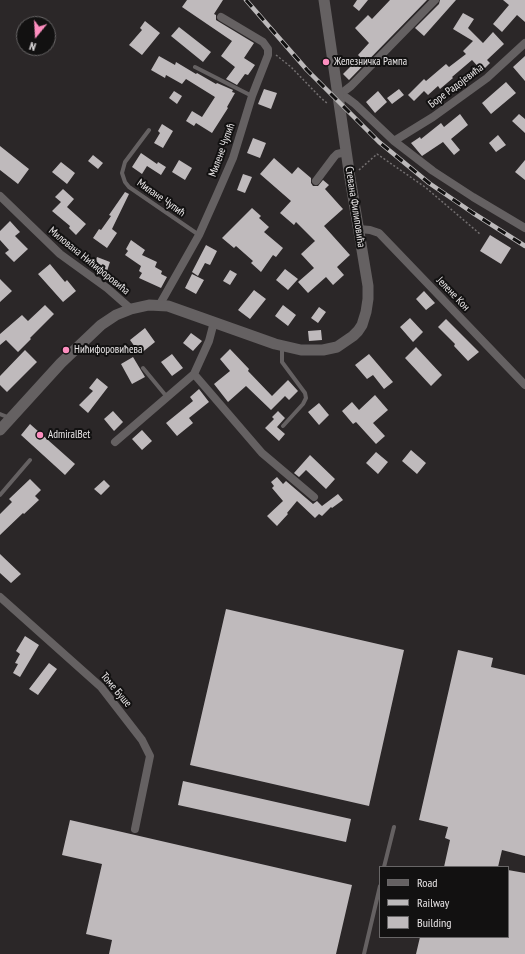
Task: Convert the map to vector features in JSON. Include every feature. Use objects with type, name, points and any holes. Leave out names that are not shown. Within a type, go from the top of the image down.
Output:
[{"type":"main road","name":"Стевана Филиповића","points":[[0,430],[5,416],[101,325],[116,315],[131,309],[160,304],[178,308],[282,346],[301,350],[312,351],[331,349],[338,347],[354,336],[362,325],[366,312],[368,286],[346,152],[324,0]]},
{"type":"street","points":[[338,96],[351,86],[435,0]]},
{"type":"street","points":[[222,17],[263,42],[268,49]]},
{"type":"street","name":"Боре Радојевића","points":[[394,141],[432,117],[487,78],[525,43]]},
{"type":"street","name":"Милене Чупић","points":[[160,304],[199,235],[233,158],[252,96],[268,55],[268,49]]},
{"type":"street","points":[[338,96],[347,98],[355,104],[394,141],[433,171],[525,228]]},
{"type":"street","points":[[316,181],[337,154],[346,152]]},
{"type":"street","name":"Милована Нићифоровића","points":[[0,196],[60,254],[107,288],[131,309]]},
{"type":"street","name":"Јелене Кон","points":[[359,229],[379,233],[525,385]]},
{"type":"street","points":[[115,442],[194,374],[209,341],[214,322]]},
{"type":"street","points":[[194,374],[262,453],[314,496]]},
{"type":"street","name":"Томе Буше","points":[[0,597],[102,687],[142,740],[150,756],[134,829]]},
{"type":"lane","points":[[195,67],[252,96]]},
{"type":"lane","name":"Милане Чупић","points":[[149,130],[125,162],[122,173],[125,182],[129,187],[199,235]]},
{"type":"lane","points":[[282,346],[282,362],[305,393],[306,398],[303,404],[283,426]]},
{"type":"lane","points":[[143,368],[167,398]]},
{"type":"lane","points":[[0,495],[30,460]]},
{"type":"lane","points":[[384,866],[394,827]]},
{"type":"lane","points":[[364,954],[379,890]]},
{"type":"path","points":[[268,49],[291,67],[321,98],[340,111]]},
{"type":"path","points":[[350,178],[377,154],[425,187],[480,234]]},
{"type":"building","points":[[187,0],[223,0],[214,14],[216,15],[216,20],[254,43],[244,58],[255,65],[248,75],[245,74],[237,85],[226,79],[235,67],[221,56],[232,41],[182,7]]},
{"type":"building","points":[[357,0],[368,0],[359,11],[353,6]]},
{"type":"building","points":[[390,0],[427,0],[349,80],[343,74],[360,57],[358,55],[369,43],[355,28],[368,15],[372,19]]},
{"type":"building","points":[[440,0],[456,0],[424,36],[415,28],[439,4]]},
{"type":"building","points":[[503,0],[525,0],[525,22],[517,15],[502,32],[493,24],[509,5]]},
{"type":"building","points":[[463,13],[474,19],[468,28],[483,43],[493,32],[504,44],[487,60],[490,63],[482,71],[472,60],[440,89],[438,86],[428,95],[424,91],[414,101],[408,95],[424,79],[426,81],[446,64],[449,67],[466,54],[463,51],[473,41],[453,29]]},
{"type":"building","points":[[145,21],[160,33],[142,55],[129,45],[142,30],[140,28]]},
{"type":"building","points":[[179,27],[211,52],[203,62],[171,36]]},
{"type":"building","points":[[159,56],[175,65],[176,62],[216,84],[217,83],[233,90],[232,92],[235,93],[227,107],[228,108],[212,133],[196,123],[194,126],[186,121],[192,111],[202,117],[215,97],[186,79],[182,84],[166,75],[165,78],[151,70]]},
{"type":"building","points":[[525,56],[525,81],[513,67]]},
{"type":"building","points":[[506,82],[516,93],[491,114],[482,103]]},
{"type":"building","points":[[264,89],[277,93],[271,109],[258,104]]},
{"type":"building","points":[[399,89],[404,95],[392,104],[387,98]]},
{"type":"building","points":[[174,91],[182,96],[177,104],[169,98]]},
{"type":"building","points":[[378,91],[387,102],[375,113],[366,102]]},
{"type":"building","points":[[460,114],[468,125],[451,139],[460,150],[454,155],[443,142],[422,156],[411,143],[420,137],[421,139],[441,123],[444,127]]},
{"type":"building","points":[[519,114],[525,119],[525,133],[512,121]]},
{"type":"building","points":[[162,124],[173,131],[163,148],[154,143],[160,133],[158,131]]},
{"type":"building","points":[[498,135],[506,145],[496,152],[489,143]]},
{"type":"building","points":[[253,138],[266,143],[260,158],[247,153]]},
{"type":"building","points":[[0,146],[29,169],[18,184],[0,170]]},
{"type":"building","points":[[141,153],[157,164],[158,162],[166,167],[161,175],[147,166],[142,174],[132,167]]},
{"type":"building","points":[[93,155],[103,163],[98,169],[88,161]]},
{"type":"building","points":[[274,158],[292,174],[298,167],[311,178],[311,183],[313,186],[318,186],[323,180],[329,185],[325,189],[343,209],[324,226],[350,255],[337,267],[344,275],[333,285],[326,277],[308,293],[298,282],[314,268],[301,254],[315,241],[296,222],[294,225],[280,213],[291,201],[260,174]]},
{"type":"building","points":[[179,160],[192,168],[185,180],[172,172]]},
{"type":"building","points":[[525,160],[525,180],[515,172]]},
{"type":"building","points":[[61,162],[75,173],[67,184],[52,172]]},
{"type":"building","points":[[243,174],[252,177],[245,193],[237,190]]},
{"type":"building","points":[[63,189],[74,199],[67,207],[86,224],[76,235],[69,228],[70,226],[52,211],[61,202],[55,197]]},
{"type":"building","points":[[125,192],[129,194],[112,229],[117,233],[107,248],[93,238],[111,216],[109,215]]},
{"type":"building","points":[[252,208],[261,216],[259,218],[269,227],[264,232],[283,248],[276,257],[273,255],[261,272],[251,263],[253,261],[236,246],[234,248],[222,238]]},
{"type":"building","points":[[10,221],[20,232],[15,236],[28,249],[14,262],[5,253],[9,250],[0,240],[0,231]]},
{"type":"building","points":[[490,235],[511,248],[501,264],[480,251]]},
{"type":"building","points":[[131,240],[145,250],[142,255],[157,262],[155,267],[162,271],[161,274],[167,277],[161,288],[139,278],[142,273],[139,271],[141,266],[125,255],[128,251],[126,249]]},
{"type":"building","points":[[206,245],[217,251],[210,265],[205,263],[198,276],[192,272]]},
{"type":"building","points":[[97,257],[110,262],[107,271],[94,266]]},
{"type":"building","points":[[50,264],[65,282],[67,280],[76,291],[63,302],[38,274]]},
{"type":"building","points":[[285,269],[298,279],[288,290],[276,280]]},
{"type":"building","points":[[230,270],[237,274],[230,285],[223,281]]},
{"type":"building","points":[[192,274],[204,280],[196,294],[185,288]]},
{"type":"building","points":[[0,279],[12,291],[0,302]]},
{"type":"building","points":[[254,290],[266,299],[250,319],[238,310]]},
{"type":"building","points":[[424,291],[435,303],[426,310],[416,299]]},
{"type":"building","points":[[45,305],[54,314],[18,352],[6,340],[0,345],[0,334],[22,315],[28,321]]},
{"type":"building","points":[[283,305],[296,315],[288,326],[275,316]]},
{"type":"building","points":[[319,307],[326,312],[318,323],[311,318]]},
{"type":"building","points":[[410,318],[423,332],[413,342],[400,327]]},
{"type":"building","points":[[446,319],[479,352],[468,361],[454,346],[455,344],[438,327]]},
{"type":"building","points":[[145,328],[155,342],[140,354],[130,340]]},
{"type":"building","points":[[321,330],[322,340],[309,341],[308,331]]},
{"type":"building","points":[[191,333],[202,341],[193,351],[183,343]]},
{"type":"building","points":[[416,347],[442,375],[431,386],[405,358]]},
{"type":"building","points":[[230,349],[249,369],[248,371],[272,396],[288,380],[298,391],[289,400],[285,396],[271,410],[246,386],[228,402],[214,384],[230,371],[220,359]]},
{"type":"building","points":[[25,350],[37,362],[7,392],[0,385],[0,376]]},
{"type":"building","points":[[172,354],[183,368],[172,376],[161,362]]},
{"type":"building","points":[[369,354],[393,382],[384,389],[373,375],[367,379],[355,365]]},
{"type":"building","points":[[133,357],[145,377],[132,384],[121,364]]},
{"type":"building","points":[[97,378],[108,387],[88,413],[79,405],[93,391],[89,388]]},
{"type":"building","points":[[199,389],[209,402],[189,418],[193,423],[177,436],[166,423],[193,401],[190,397]]},
{"type":"building","points":[[375,395],[388,410],[373,423],[385,436],[376,444],[356,422],[353,424],[342,411],[352,402],[359,410]]},
{"type":"building","points":[[319,403],[329,415],[319,425],[308,412]]},
{"type":"building","points":[[113,411],[123,422],[114,431],[104,419]]},
{"type":"building","points":[[278,411],[285,418],[277,427],[285,434],[279,441],[265,428],[274,419],[272,417]]},
{"type":"building","points":[[30,424],[75,464],[65,475],[21,435]]},
{"type":"building","points":[[142,430],[152,441],[142,450],[132,439]]},
{"type":"building","points":[[411,450],[426,463],[417,474],[402,461]]},
{"type":"building","points":[[376,452],[388,462],[378,474],[366,463]]},
{"type":"building","points":[[310,455],[335,479],[326,489],[306,470],[299,477],[294,473]]},
{"type":"building","points":[[277,477],[283,484],[286,481],[313,504],[317,501],[322,506],[338,494],[343,500],[332,508],[331,507],[322,516],[319,514],[315,518],[297,501],[277,526],[267,516],[283,501],[272,488],[274,486],[271,482]]},
{"type":"building","points":[[30,479],[41,490],[35,496],[39,500],[0,535],[0,514],[12,502],[9,499]]},
{"type":"building","points":[[104,480],[110,486],[101,495],[94,489]]},
{"type":"building","points":[[0,554],[21,574],[11,583],[0,573]]},
{"type":"building","points":[[226,609],[404,650],[369,806],[190,765]]},
{"type":"building","points":[[25,636],[39,645],[20,677],[13,673],[18,664],[15,663],[20,654],[16,651]]},
{"type":"building","points":[[458,650],[493,658],[491,667],[525,675],[525,856],[502,850],[498,866],[444,866],[450,840],[445,838],[448,827],[419,820]]},
{"type":"building","points":[[49,663],[57,669],[38,695],[29,689]]},
{"type":"building","points":[[183,781],[351,819],[346,842],[178,805]]},
{"type":"building","points":[[70,820],[352,885],[336,954],[109,954],[112,940],[86,934],[102,864],[62,855]]},
{"type":"building","points":[[509,870],[525,873],[525,954],[416,954],[420,938],[509,938]]},
{"type":"railway","points":[[246,0],[307,70],[379,142],[429,183],[525,246]]},
{"type":"place","name":"Железничка Рампа","points":[[326,62]]},
{"type":"place","name":"Нићифоровићева","points":[[66,350]]},
{"type":"place","name":"AdmiralBet","points":[[40,435]]}]
